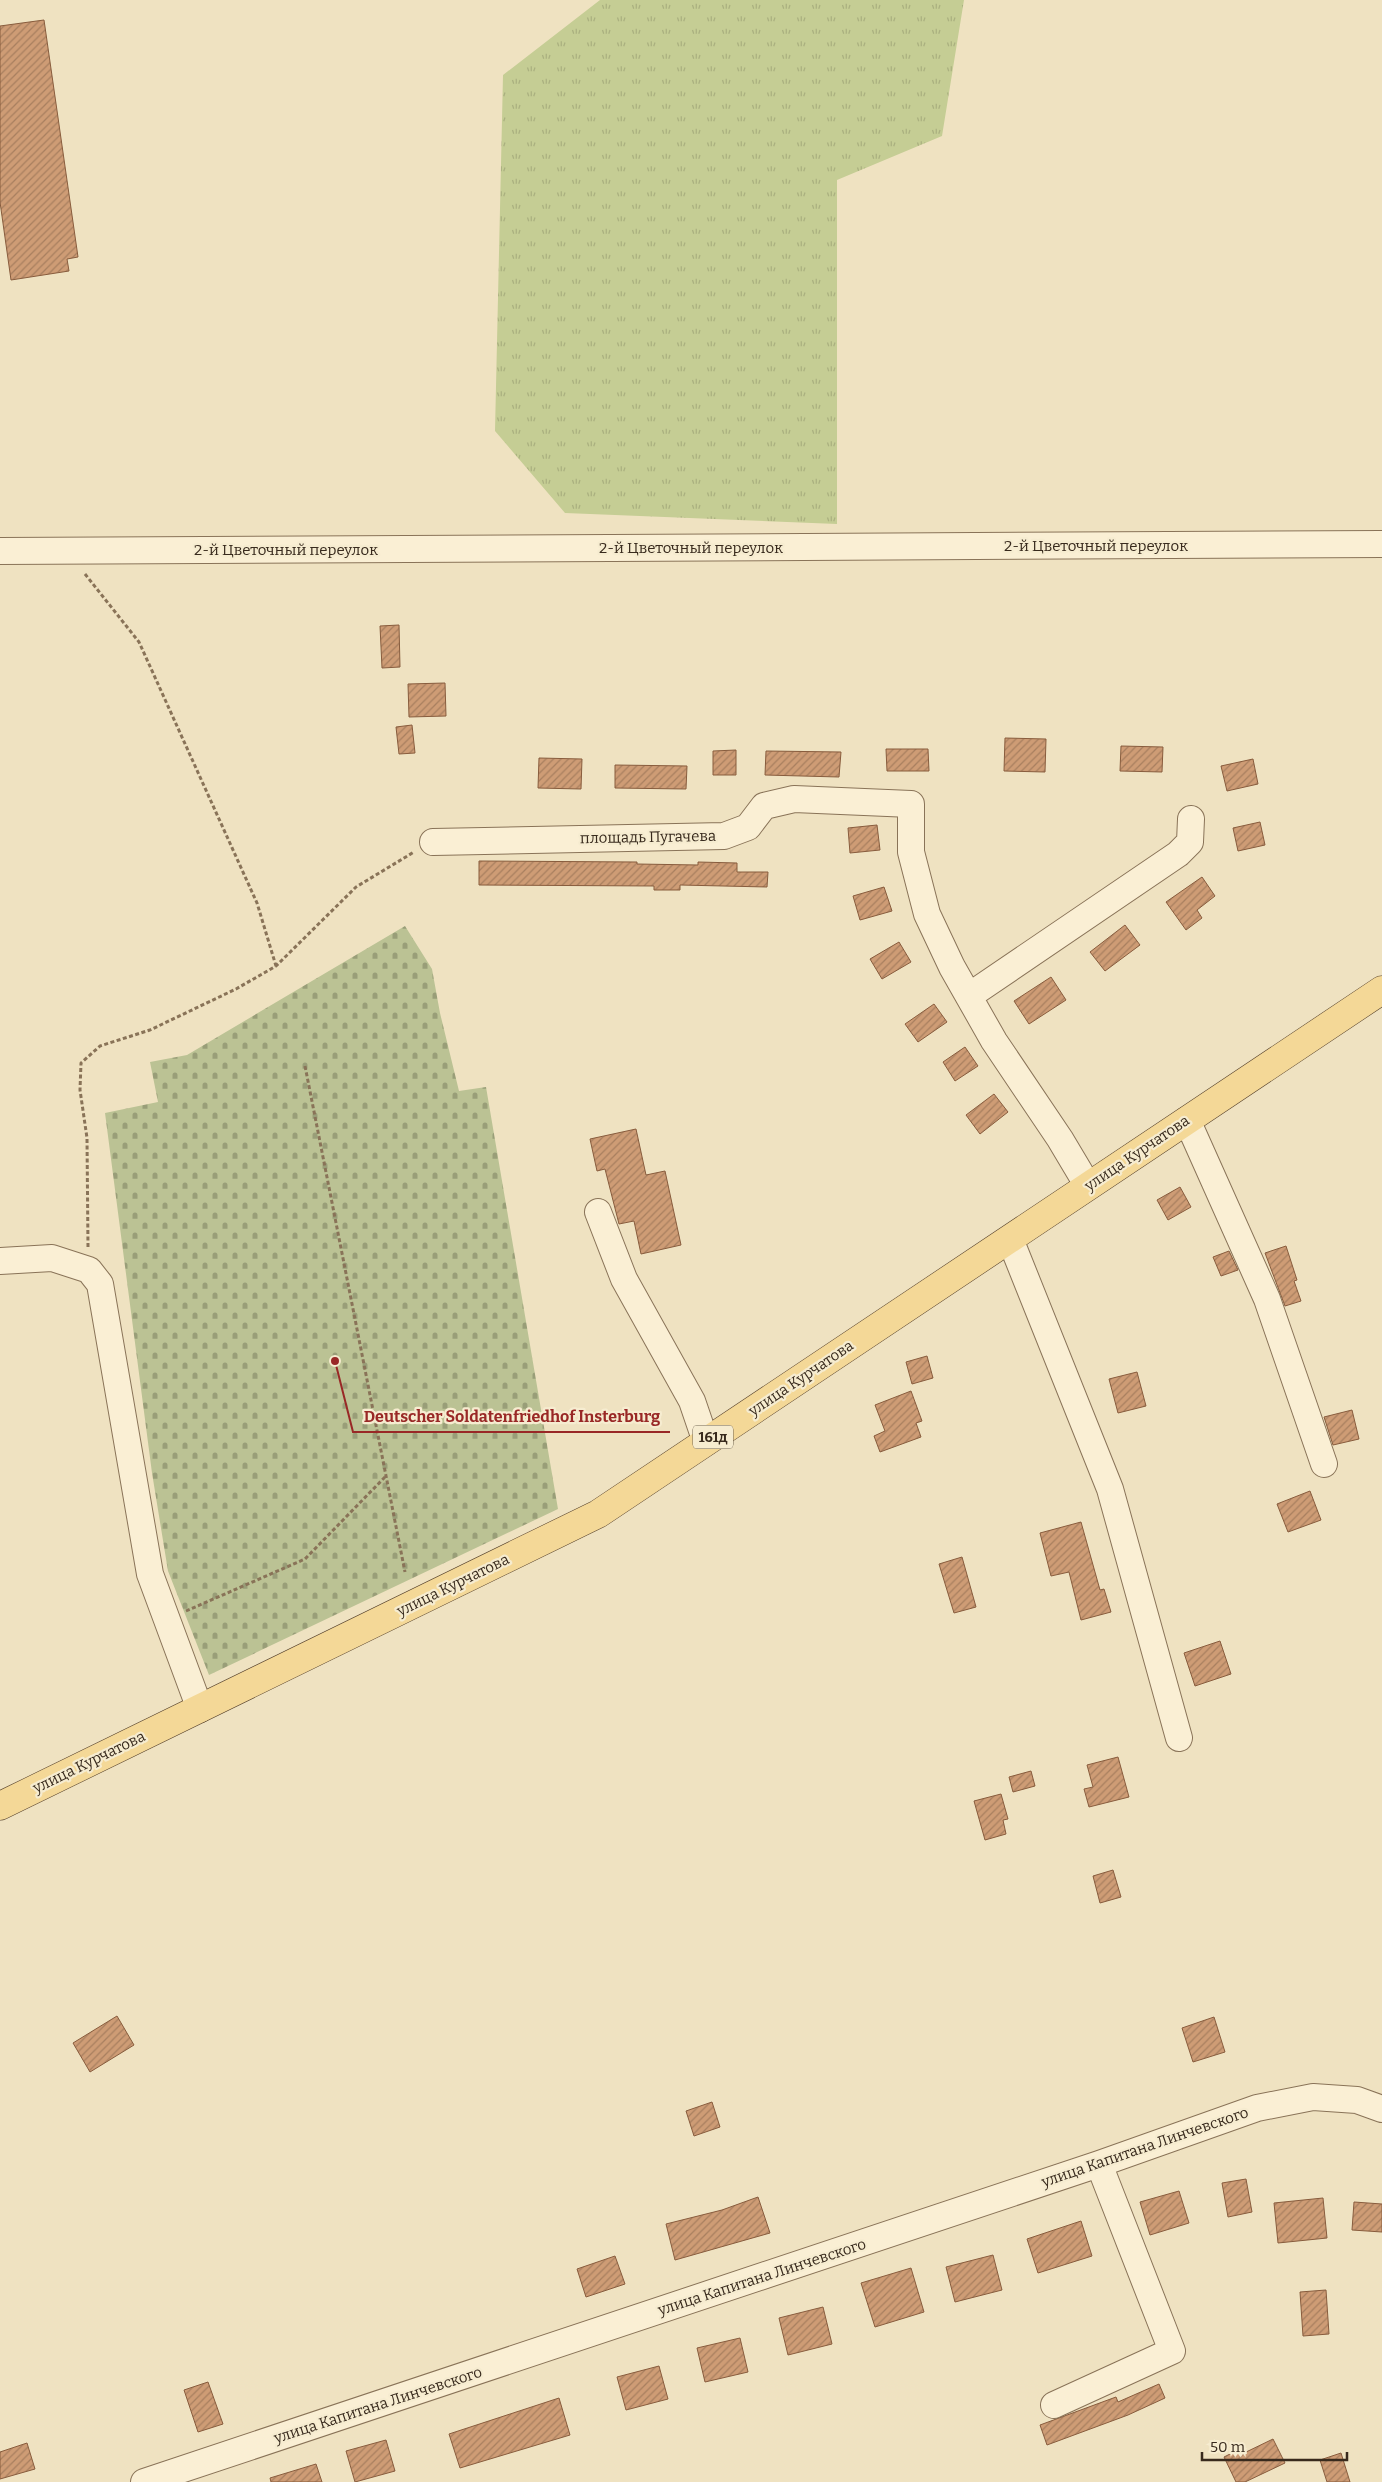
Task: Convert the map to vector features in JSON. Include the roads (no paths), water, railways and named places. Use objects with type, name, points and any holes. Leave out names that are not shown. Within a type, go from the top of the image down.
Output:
[{"type":"main road","name":"улица Курчатова","points":[[0,1806],[598,1514],[1382,990]]},
{"type":"street","name":"2-й Цветочный переулок","points":[[0,551],[1382,544]]},
{"type":"street","name":"площадь Пугачева","points":[[433,842],[724,836],[748,827],[764,806],[794,799],[911,804],[912,852],[927,914],[969,996]]},
{"type":"street","points":[[1088,1186],[1060,1139],[994,1041],[969,996],[1178,854],[1190,842],[1191,819]]},
{"type":"street","points":[[1188,1120],[1266,1299],[1324,1464]]},
{"type":"street","points":[[598,1212],[624,1279],[692,1401],[706,1442]]},
{"type":"street","points":[[1010,1239],[1110,1490],[1178,1738]]},
{"type":"street","points":[[0,1261],[52,1258],[89,1270],[100,1284],[150,1574],[200,1709]]},
{"type":"street","name":"улица Капитана Линчевского","points":[[144,2482],[1099,2164],[1257,2108],[1313,2097],[1357,2100],[1382,2110]]},
{"type":"street","points":[[1054,2405],[1172,2351],[1099,2164]]},
{"type":"place","name":"Deutscher Soldatenfriedhof Insterburg","points":[[335,1361]]}]
